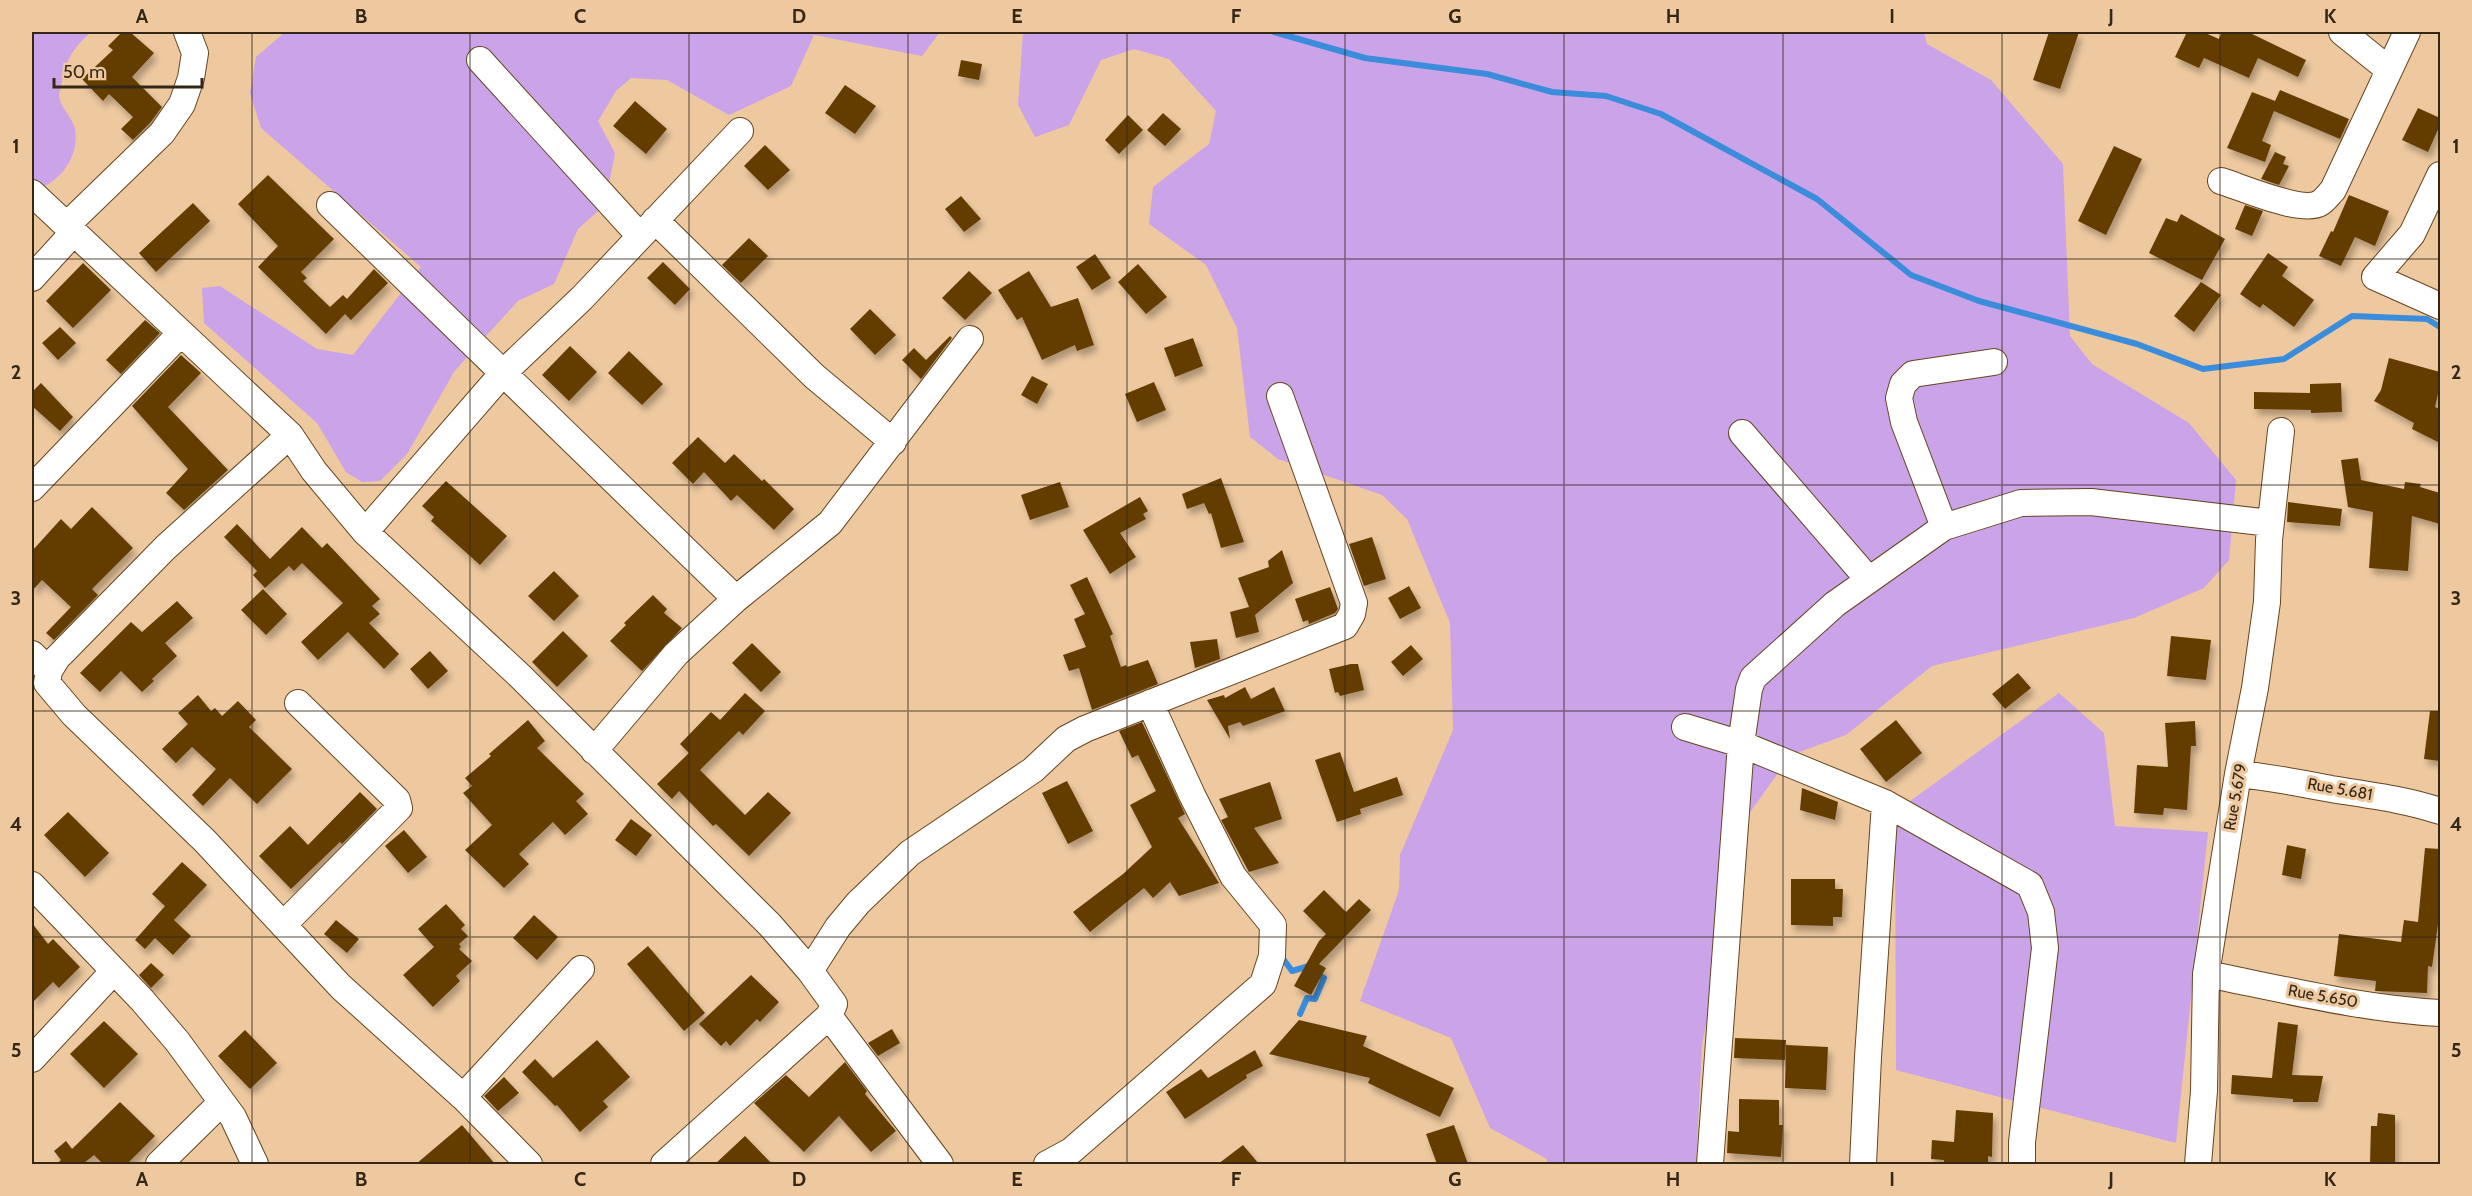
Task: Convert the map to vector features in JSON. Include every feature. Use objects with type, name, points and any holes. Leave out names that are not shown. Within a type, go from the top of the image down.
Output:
[{"type":"street","points":[[32,278],[70,229],[162,133],[182,104],[191,78],[195,53],[188,32]]},
{"type":"street","points":[[2342,32],[2388,69]]},
{"type":"street","points":[[2221,181],[2286,202],[2306,206],[2319,204],[2333,190],[2407,32]]},
{"type":"street","points":[[480,60],[647,228],[814,376],[893,442]]},
{"type":"street","points":[[366,532],[503,373],[582,298],[740,131]]},
{"type":"street","points":[[2440,175],[2412,234],[2375,277],[2440,306]]},
{"type":"street","points":[[32,193],[290,435],[314,471],[366,532],[519,675],[770,926],[810,971],[834,1004],[829,1016],[664,1164]]},
{"type":"street","points":[[330,204],[736,599]]},
{"type":"street","points":[[32,488],[180,334]]},
{"type":"street","points":[[594,751],[676,654],[736,599],[830,523],[970,339]]},
{"type":"street","points":[[1944,527],[1904,422],[1899,398],[1903,384],[1913,374],[1994,362]]},
{"type":"street","points":[[810,971],[838,927],[858,903],[910,853],[1033,770],[1066,739],[1085,729],[1345,626],[1352,614],[1354,603],[1280,396]]},
{"type":"street","name":"Rue 5.679","points":[[2198,1164],[2204,1091],[2206,974],[2264,623],[2270,523],[2281,431]]},
{"type":"street","points":[[1742,433],[1869,580]]},
{"type":"street","points":[[290,435],[166,547],[57,658],[40,663],[47,683],[74,715],[205,841],[341,987],[463,1097],[529,1164]]},
{"type":"street","points":[[1710,1164],[1741,744],[1749,689],[1754,678],[1835,604],[1944,527],[2021,503],[2091,502],[2270,523]]},
{"type":"street","points":[[283,925],[399,808],[397,800],[298,703]]},
{"type":"street","points":[[1047,1164],[1071,1151],[1263,984],[1272,956],[1273,925],[1233,876],[1192,795],[1150,703]]},
{"type":"street","points":[[1685,727],[1741,744],[1885,803],[2030,885],[2042,912],[2045,948],[2022,1142],[2022,1164]]},
{"type":"street","name":"Rue 5.681","points":[[2238,774],[2274,777],[2380,796],[2440,811]]},
{"type":"street","points":[[1863,1164],[1885,803]]},
{"type":"street","points":[[32,885],[142,1000],[177,1041],[233,1117],[255,1164]]},
{"type":"street","points":[[463,1097],[580,969]]},
{"type":"street","points":[[32,1059],[113,972]]},
{"type":"street","name":"Rue 5.650","points":[[2206,974],[2347,1001],[2440,1014]]},
{"type":"street","points":[[829,1016],[940,1164]]},
{"type":"street","points":[[159,1164],[222,1102]]},
{"type":"shaded area","points":[[32,32],[91,32],[75,49],[69,60],[59,93],[75,129],[74,150],[65,169],[58,176],[42,188],[32,191]]},
{"type":"shaded area","points":[[940,32],[922,56],[814,35],[791,86],[729,115],[667,80],[631,78],[616,91],[598,121],[615,153],[605,205],[578,229],[554,284],[518,301],[454,372],[407,454],[380,481],[362,482],[346,472],[317,423],[204,323],[202,288],[220,286],[317,349],[353,355],[421,267],[261,128],[250,93],[256,57],[284,33]]},
{"type":"shaded area","points":[[1023,32],[1924,32],[1927,44],[1991,80],[2063,164],[2070,336],[2092,364],[2189,423],[2236,480],[2229,560],[2204,588],[2134,618],[1932,666],[1846,735],[1791,755],[1748,815],[1702,1045],[1696,1164],[1547,1164],[1547,1159],[1490,1128],[1451,1038],[1360,1001],[1399,890],[1400,855],[1453,730],[1450,623],[1407,519],[1382,495],[1278,459],[1250,437],[1237,328],[1206,265],[1149,224],[1153,187],[1209,144],[1216,111],[1169,59],[1134,49],[1101,60],[1069,125],[1035,137],[1018,105]]},
{"type":"shaded area","points":[[2059,693],[2104,733],[2115,826],[2208,832],[2176,1143],[1896,1070],[1895,812]]},
{"type":"building","points":[[122,32],[130,32],[154,53],[132,77],[162,107],[133,140],[121,129],[133,117],[109,94],[103,101],[82,79],[113,50],[108,46]]},
{"type":"building","points":[[2049,32],[2079,32],[2060,89],[2033,80]]},
{"type":"building","points":[[2187,32],[2203,32],[2219,39],[2222,32],[2248,32],[2306,60],[2298,77],[2258,58],[2249,78],[2204,58],[2199,68],[2175,57]]},
{"type":"building","points":[[961,60],[982,64],[979,80],[958,76]]},
{"type":"building","points":[[845,85],[876,106],[855,134],[825,113]]},
{"type":"building","points":[[2280,90],[2349,119],[2340,139],[2274,111],[2262,141],[2271,145],[2265,162],[2227,148],[2252,92],[2275,101]]},
{"type":"building","points":[[635,101],[667,129],[646,154],[613,126]]},
{"type":"building","points":[[2418,108],[2440,118],[2440,125],[2428,152],[2402,140]]},
{"type":"building","points":[[1163,113],[1181,129],[1165,146],[1147,130]]},
{"type":"building","points":[[1128,115],[1143,130],[1119,154],[1105,140]]},
{"type":"building","points":[[765,145],[790,170],[768,190],[744,166]]},
{"type":"building","points":[[2114,146],[2142,159],[2106,235],[2078,221]]},
{"type":"building","points":[[2275,152],[2286,157],[2283,164],[2289,166],[2279,185],[2261,179]]},
{"type":"building","points":[[268,175],[334,239],[301,272],[307,278],[303,281],[330,307],[343,295],[347,299],[374,269],[388,283],[351,320],[345,314],[326,334],[258,267],[278,246],[238,204]]},
{"type":"building","points":[[2349,195],[2389,211],[2375,246],[2355,237],[2341,266],[2319,256],[2331,231],[2333,232]]},
{"type":"building","points":[[961,196],[981,219],[964,232],[945,209]]},
{"type":"building","points":[[193,203],[210,221],[156,272],[139,253]]},
{"type":"building","points":[[2245,205],[2263,211],[2252,236],[2235,229]]},
{"type":"building","points":[[2181,214],[2225,239],[2202,280],[2149,253],[2166,218],[2177,222]]},
{"type":"building","points":[[749,238],[768,256],[741,283],[722,265]]},
{"type":"building","points":[[2268,253],[2288,267],[2282,276],[2314,300],[2294,327],[2263,304],[2260,308],[2240,294]]},
{"type":"building","points":[[1095,254],[1111,278],[1092,290],[1076,267]]},
{"type":"building","points":[[663,262],[690,289],[675,305],[647,278]]},
{"type":"building","points":[[83,263],[111,290],[73,328],[46,301]]},
{"type":"building","points":[[1138,264],[1167,297],[1146,314],[1118,282]]},
{"type":"building","points":[[969,271],[992,293],[965,320],[942,298]]},
{"type":"building","points":[[1029,271],[1051,307],[1078,298],[1094,345],[1077,351],[1075,345],[1042,360],[1022,317],[1017,320],[998,290]]},
{"type":"building","points":[[2201,282],[2221,295],[2194,332],[2174,316]]},
{"type":"building","points":[[870,309],[896,335],[875,355],[850,329]]},
{"type":"building","points":[[145,320],[160,333],[121,374],[106,360]]},
{"type":"building","points":[[60,327],[76,343],[58,360],[42,343]]},
{"type":"building","points":[[950,336],[952,338],[921,379],[902,360],[914,348],[926,360]]},
{"type":"building","points":[[1193,338],[1203,366],[1175,377],[1164,348]]},
{"type":"building","points":[[570,346],[597,372],[569,401],[542,375]]},
{"type":"building","points":[[629,351],[663,384],[642,405],[608,373]]},
{"type":"building","points":[[181,355],[201,373],[168,407],[228,470],[184,510],[166,493],[188,469],[132,406]]},
{"type":"building","points":[[2389,358],[2440,372],[2440,385],[2435,407],[2440,409],[2440,443],[2412,429],[2414,423],[2374,401],[2381,390]]},
{"type":"building","points":[[1032,376],[1048,384],[1037,404],[1021,395]]},
{"type":"building","points":[[1154,382],[1166,410],[1137,422],[1125,394]]},
{"type":"building","points":[[41,383],[73,417],[60,431],[32,406],[32,392]]},
{"type":"building","points":[[2341,383],[2342,412],[2311,413],[2311,410],[2254,409],[2254,392],[2310,393],[2310,384]]},
{"type":"building","points":[[698,437],[725,463],[734,454],[762,481],[764,479],[794,509],[774,530],[737,495],[731,501],[704,472],[693,484],[672,463]]},
{"type":"building","points":[[2358,458],[2361,480],[2404,489],[2405,482],[2421,484],[2420,487],[2440,493],[2440,524],[2412,516],[2408,571],[2369,568],[2373,512],[2348,507],[2341,460]]},
{"type":"building","points":[[1221,478],[1244,542],[1221,548],[1211,513],[1209,514],[1204,503],[1187,509],[1182,494]]},
{"type":"building","points":[[446,481],[507,536],[480,565],[431,521],[434,517],[422,506]]},
{"type":"building","points":[[1060,482],[1069,507],[1030,520],[1021,495]]},
{"type":"building","points":[[1140,497],[1148,511],[1143,514],[1146,519],[1120,533],[1136,557],[1110,574],[1083,530]]},
{"type":"building","points":[[2288,502],[2342,509],[2340,526],[2287,522]]},
{"type":"building","points":[[92,507],[133,548],[92,589],[98,595],[54,640],[46,633],[71,607],[42,580],[32,591],[32,551],[61,519],[71,529]]},
{"type":"building","points":[[237,524],[270,559],[302,527],[322,548],[327,543],[380,599],[372,606],[380,614],[369,623],[399,654],[384,669],[348,632],[318,660],[301,642],[343,603],[302,563],[294,571],[289,566],[265,588],[253,575],[257,571],[224,537]]},
{"type":"building","points":[[1372,537],[1386,579],[1364,586],[1349,544]]},
{"type":"building","points":[[1282,550],[1293,583],[1255,615],[1259,632],[1236,638],[1230,612],[1249,607],[1238,578],[1269,567],[1268,561]]},
{"type":"building","points":[[554,571],[579,596],[554,621],[528,596]]},
{"type":"building","points":[[1087,577],[1113,634],[1110,636],[1121,667],[1148,660],[1158,684],[1092,710],[1079,668],[1069,671],[1063,655],[1086,647],[1074,619],[1085,614],[1070,585]]},
{"type":"building","points":[[1409,586],[1421,608],[1400,619],[1388,598]]},
{"type":"building","points":[[1330,587],[1338,609],[1335,613],[1309,624],[1308,620],[1303,622],[1295,599]]},
{"type":"building","points":[[263,589],[287,614],[266,635],[241,610]]},
{"type":"building","points":[[653,595],[667,609],[664,613],[682,628],[642,671],[610,641],[626,625],[624,623]]},
{"type":"building","points":[[177,601],[193,618],[165,643],[177,656],[152,679],[154,681],[142,692],[121,671],[100,692],[80,673],[131,622],[142,632]]},
{"type":"building","points":[[563,631],[588,656],[557,687],[532,662]]},
{"type":"building","points":[[2171,636],[2211,640],[2206,680],[2167,676]]},
{"type":"building","points":[[1217,639],[1220,659],[1195,668],[1190,642]]},
{"type":"building","points":[[752,643],[781,672],[761,692],[732,663]]},
{"type":"building","points":[[1411,645],[1423,659],[1403,676],[1391,662]]},
{"type":"building","points":[[430,651],[448,671],[428,689],[410,669]]},
{"type":"building","points":[[1358,664],[1364,690],[1340,696],[1338,692],[1335,693],[1329,669]]},
{"type":"building","points":[[2018,673],[2031,688],[2005,709],[1992,694]]},
{"type":"building","points":[[1245,687],[1251,699],[1274,687],[1285,711],[1243,726],[1240,722],[1228,726],[1230,739],[1207,700],[1224,695],[1225,698]]},
{"type":"building","points":[[745,693],[765,711],[743,735],[739,731],[700,770],[745,815],[768,792],[791,813],[749,856],[716,824],[713,826],[679,791],[672,799],[657,784],[689,753],[680,744],[711,712],[720,720]]},
{"type":"building","points":[[198,695],[211,711],[215,708],[222,716],[238,701],[256,720],[249,727],[292,769],[257,804],[230,778],[203,806],[192,795],[216,769],[192,747],[176,763],[162,749],[188,724],[178,713]]},
{"type":"building","points":[[2430,711],[2440,711],[2440,761],[2424,759]]},
{"type":"building","points":[[528,720],[545,741],[537,748],[584,794],[576,801],[588,814],[565,835],[553,822],[519,854],[529,864],[504,888],[465,850],[492,825],[463,793],[472,786],[465,778]]},
{"type":"building","points":[[1896,720],[1922,753],[1886,782],[1860,749]]},
{"type":"building","points":[[2195,721],[2196,746],[2191,746],[2187,810],[2164,808],[2163,815],[2134,813],[2137,765],[2168,767],[2165,723]]},
{"type":"building","points":[[1142,722],[1185,814],[1178,818],[1219,883],[1179,896],[1170,882],[1153,898],[1144,888],[1090,932],[1073,912],[1123,874],[1152,847],[1130,805],[1156,791],[1138,755],[1132,758],[1119,731]]},
{"type":"building","points":[[1340,752],[1354,792],[1397,777],[1403,795],[1360,809],[1361,814],[1337,822],[1315,760]]},
{"type":"building","points":[[1067,781],[1093,831],[1068,844],[1042,793]]},
{"type":"building","points":[[1270,782],[1282,819],[1254,828],[1279,863],[1249,872],[1221,820],[1228,817],[1219,799]]},
{"type":"building","points":[[1802,788],[1838,802],[1835,820],[1800,810]]},
{"type":"building","points":[[360,792],[377,809],[291,889],[259,856],[290,826],[308,845]]},
{"type":"building","points":[[68,812],[109,853],[85,877],[44,835]]},
{"type":"building","points":[[631,819],[652,835],[636,856],[615,840]]},
{"type":"building","points":[[404,830],[427,857],[408,873],[385,846]]},
{"type":"building","points":[[2287,845],[2306,849],[2301,879],[2282,875]]},
{"type":"building","points":[[2425,848],[2440,849],[2440,910],[2432,967],[2428,966],[2427,993],[2375,991],[2376,981],[2334,976],[2339,934],[2401,942],[2404,920],[2418,922]]},
{"type":"building","points":[[182,862],[207,885],[174,920],[191,936],[173,955],[155,938],[145,949],[135,940],[165,906],[152,894]]},
{"type":"building","points":[[1791,879],[1835,879],[1835,889],[1843,889],[1842,917],[1833,917],[1833,926],[1791,925]]},
{"type":"building","points":[[1324,890],[1346,912],[1359,899],[1371,910],[1319,964],[1326,968],[1311,995],[1294,986],[1319,941],[1326,934],[1303,911]]},
{"type":"building","points":[[446,904],[465,925],[461,929],[468,936],[459,944],[461,947],[459,949],[472,961],[456,976],[460,981],[433,1007],[403,975],[434,947],[418,929]]},
{"type":"building","points":[[534,915],[558,937],[537,960],[513,938]]},
{"type":"building","points":[[336,920],[359,939],[347,953],[324,934]]},
{"type":"building","points":[[32,923],[48,944],[53,939],[80,967],[59,988],[53,982],[32,1003]]},
{"type":"building","points":[[648,946],[705,1013],[684,1031],[627,964]]},
{"type":"building","points":[[151,963],[164,975],[151,988],[139,975]]},
{"type":"building","points":[[751,975],[779,1002],[760,1022],[757,1019],[730,1046],[726,1041],[721,1046],[699,1024]]},
{"type":"building","points":[[1299,1020],[1367,1036],[1363,1046],[1454,1088],[1440,1117],[1368,1083],[1370,1078],[1269,1054]]},
{"type":"building","points":[[104,1021],[138,1054],[104,1088],[70,1054]]},
{"type":"building","points":[[2278,1022],[2298,1025],[2292,1075],[2323,1076],[2318,1102],[2293,1102],[2293,1099],[2231,1094],[2232,1075],[2272,1078]]},
{"type":"building","points":[[892,1029],[900,1043],[878,1056],[868,1043]]},
{"type":"building","points":[[245,1030],[277,1063],[250,1089],[218,1056]]},
{"type":"building","points":[[1735,1038],[1786,1040],[1785,1060],[1734,1058]]},
{"type":"building","points":[[597,1040],[630,1077],[603,1101],[608,1107],[580,1132],[557,1105],[555,1106],[522,1072],[535,1059],[553,1078]]},
{"type":"building","points":[[1786,1045],[1828,1047],[1826,1090],[1785,1088]]},
{"type":"building","points":[[1255,1050],[1263,1066],[1246,1075],[1247,1078],[1185,1119],[1166,1092],[1201,1069],[1208,1078]]},
{"type":"building","points":[[845,1062],[867,1091],[865,1094],[896,1131],[871,1152],[839,1116],[804,1152],[754,1103],[786,1075],[809,1097]]},
{"type":"building","points":[[504,1077],[519,1093],[498,1111],[484,1096]]},
{"type":"building","points":[[1739,1099],[1779,1100],[1779,1125],[1783,1125],[1781,1157],[1727,1153],[1728,1131],[1739,1132]]},
{"type":"building","points":[[120,1102],[155,1136],[127,1164],[103,1164],[94,1155],[84,1163],[86,1164],[57,1164],[61,1160],[54,1151],[66,1141],[72,1149]]},
{"type":"building","points":[[1956,1110],[1993,1113],[1992,1157],[1988,1156],[1988,1164],[1944,1164],[1944,1160],[1931,1159],[1932,1140],[1954,1142]]},
{"type":"building","points":[[2378,1113],[2395,1115],[2395,1164],[2370,1164],[2371,1126],[2377,1126]]},
{"type":"building","points":[[462,1125],[495,1164],[416,1164]]},
{"type":"building","points":[[1454,1125],[1468,1164],[1437,1164],[1426,1134]]},
{"type":"building","points":[[745,1136],[772,1164],[715,1164]]},
{"type":"building","points":[[1243,1145],[1259,1164],[1218,1164]]},
{"type":"waterway","points":[[1274,32],[1365,58],[1487,74],[1552,92],[1606,96],[1661,114],[1817,199],[1911,275],[1979,301],[2137,344],[2203,369],[2284,359],[2352,316],[2427,319],[2440,327]]},
{"type":"waterway","points":[[1278,961],[1284,960],[1292,971],[1309,966],[1313,973],[1324,978],[1315,999],[1307,998],[1300,1014]]}]
